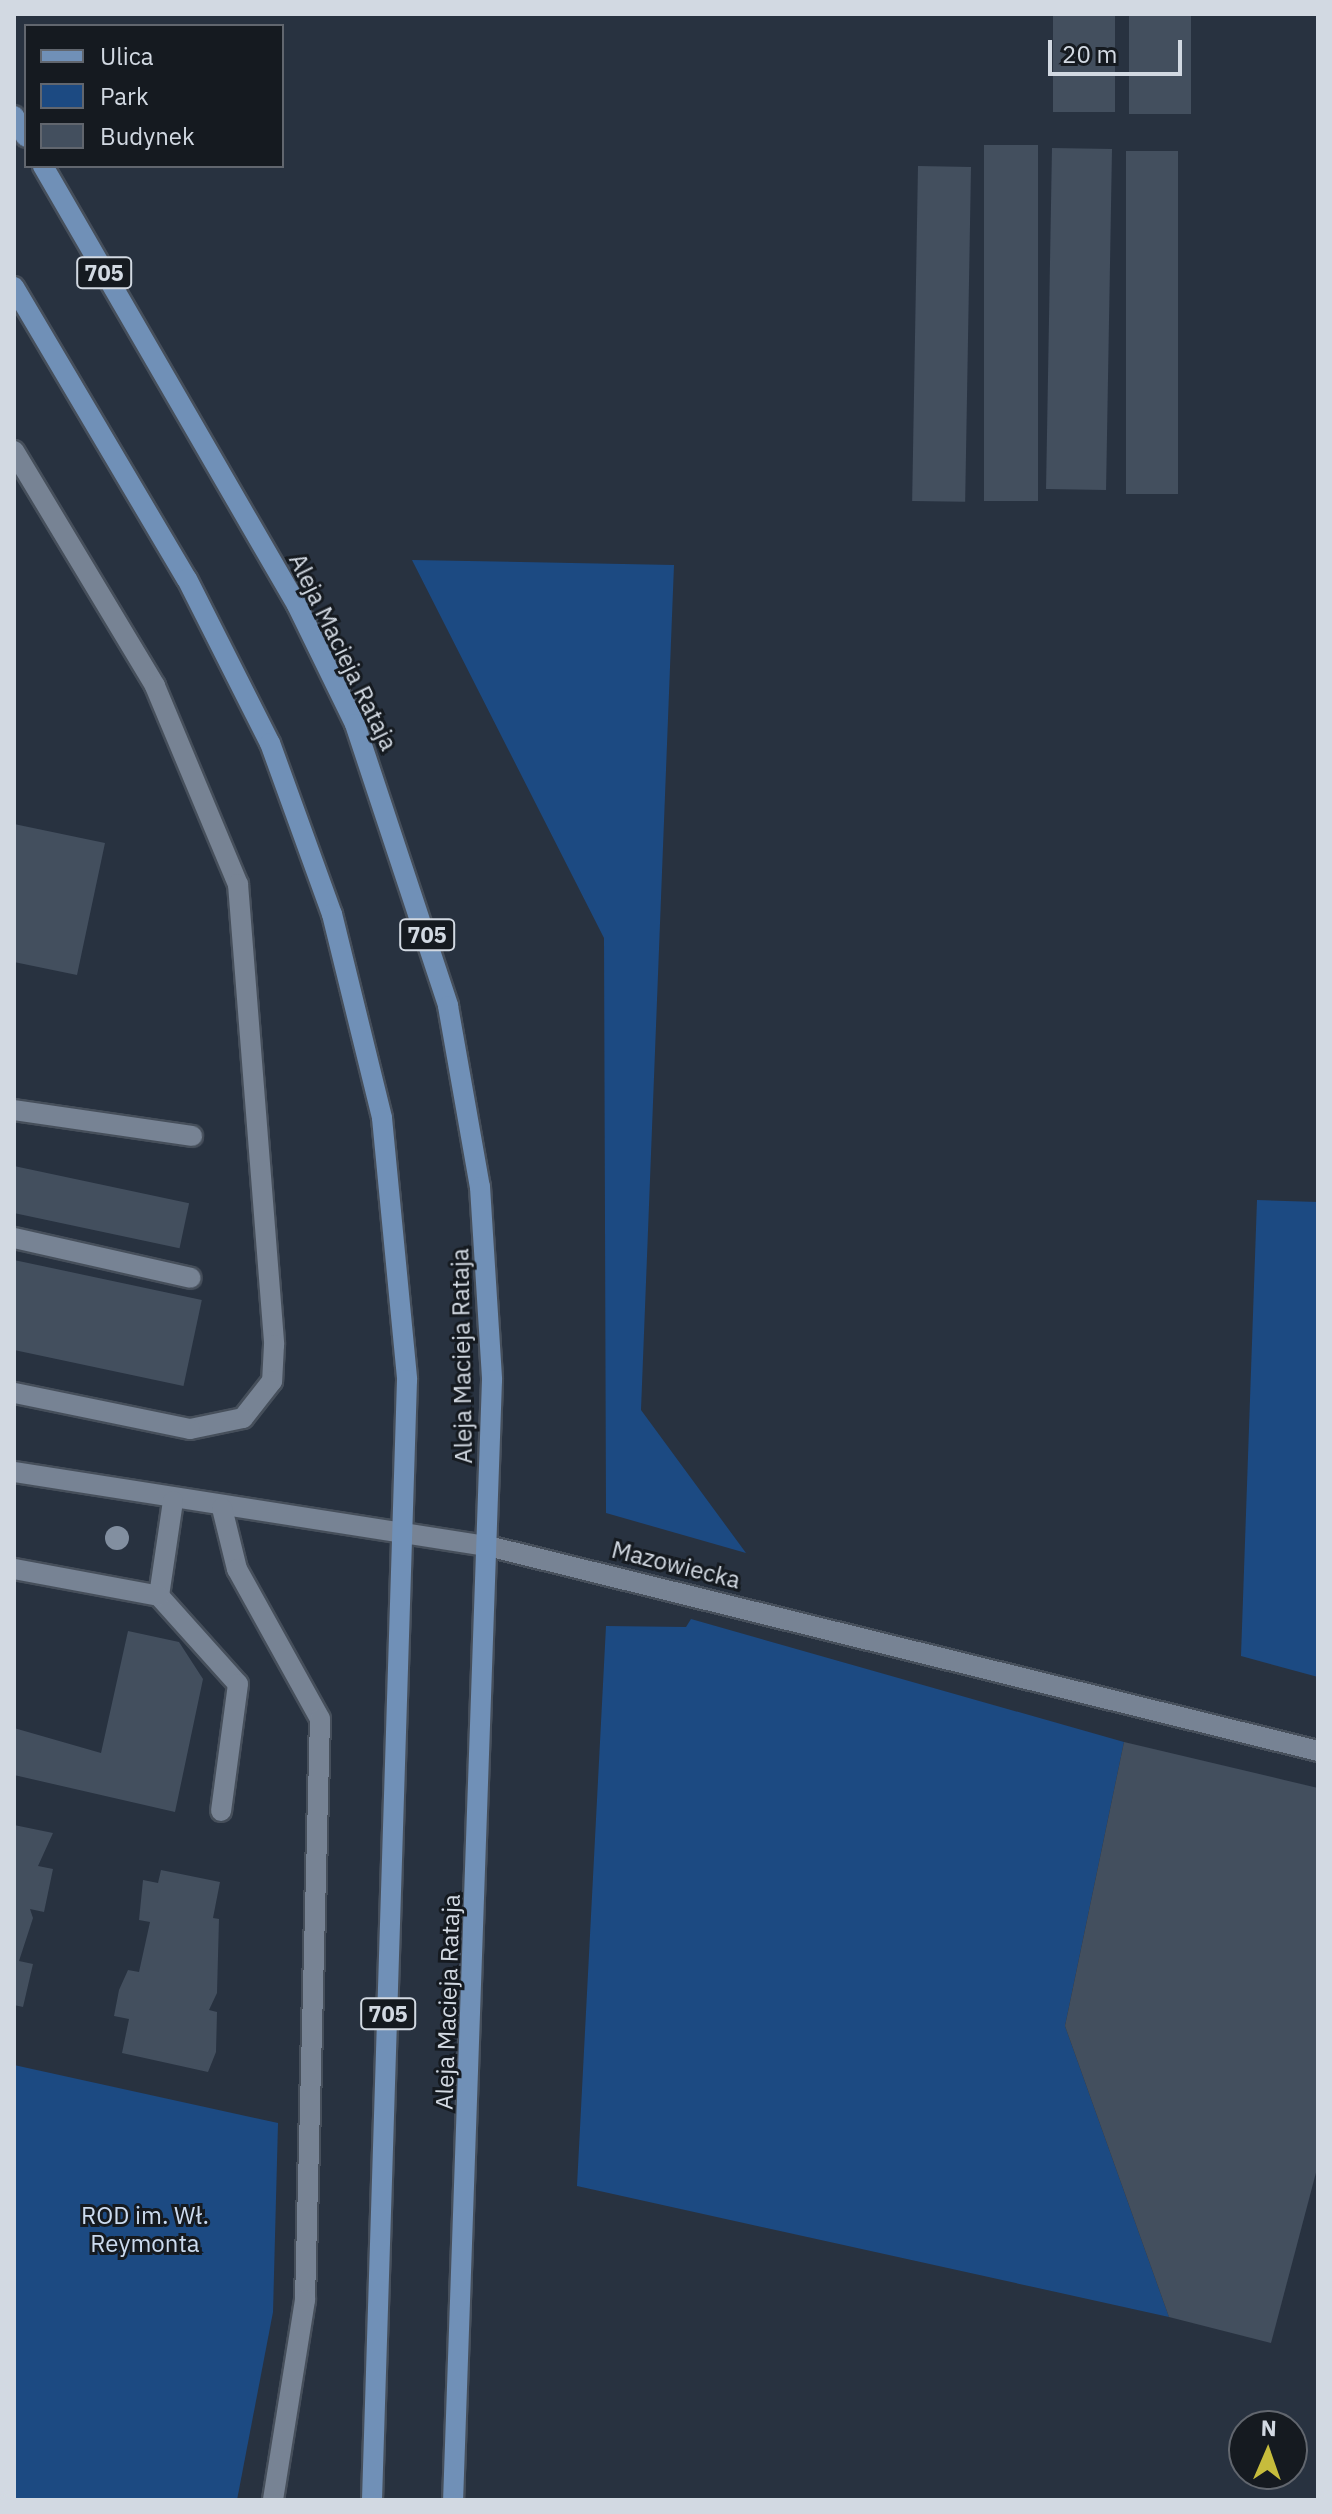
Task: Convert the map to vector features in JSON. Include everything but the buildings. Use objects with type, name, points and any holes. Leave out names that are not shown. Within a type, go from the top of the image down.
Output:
[{"type":"main road","points":[[14,116],[24,134]]},
{"type":"main road","name":"Aleja Macieja Rataja","points":[[44,168],[297,605],[355,724],[402,852],[448,1006],[480,1187],[491,1284],[488,1546],[453,2500]]},
{"type":"main road","name":"705","points":[[14,287],[231,660],[332,914],[382,1118],[402,1279],[404,1528],[372,2500]]},
{"type":"street","points":[[14,451],[155,686],[238,884],[274,1345],[272,1381],[243,1418],[190,1429],[14,1393]]},
{"type":"street","points":[[14,1110],[192,1136]]},
{"type":"street","points":[[14,1238],[191,1278]]},
{"type":"street","name":"Mazowiecka","points":[[14,1472],[173,1501],[404,1528],[488,1546],[1318,1751]]},
{"type":"street","points":[[159,1596],[173,1501]]},
{"type":"street","points":[[222,1508],[237,1569],[320,1719],[305,2300],[273,2500]]},
{"type":"street","points":[[14,1569],[159,1596],[238,1684],[221,1811]]},
{"type":"green space","points":[[412,560],[674,565],[641,1410],[746,1553],[606,1513],[604,938]]},
{"type":"green space","points":[[1257,1200],[1318,1202],[1318,1677],[1241,1656]]},
{"type":"green space","points":[[691,1619],[1124,1742],[1065,2026],[1169,2317],[577,2186],[606,1626],[686,1627]]},
{"type":"green space","name":"ROD im. Wł. Reymonta","points":[[14,2065],[278,2123],[273,2312],[237,2500],[14,2500]]}]
